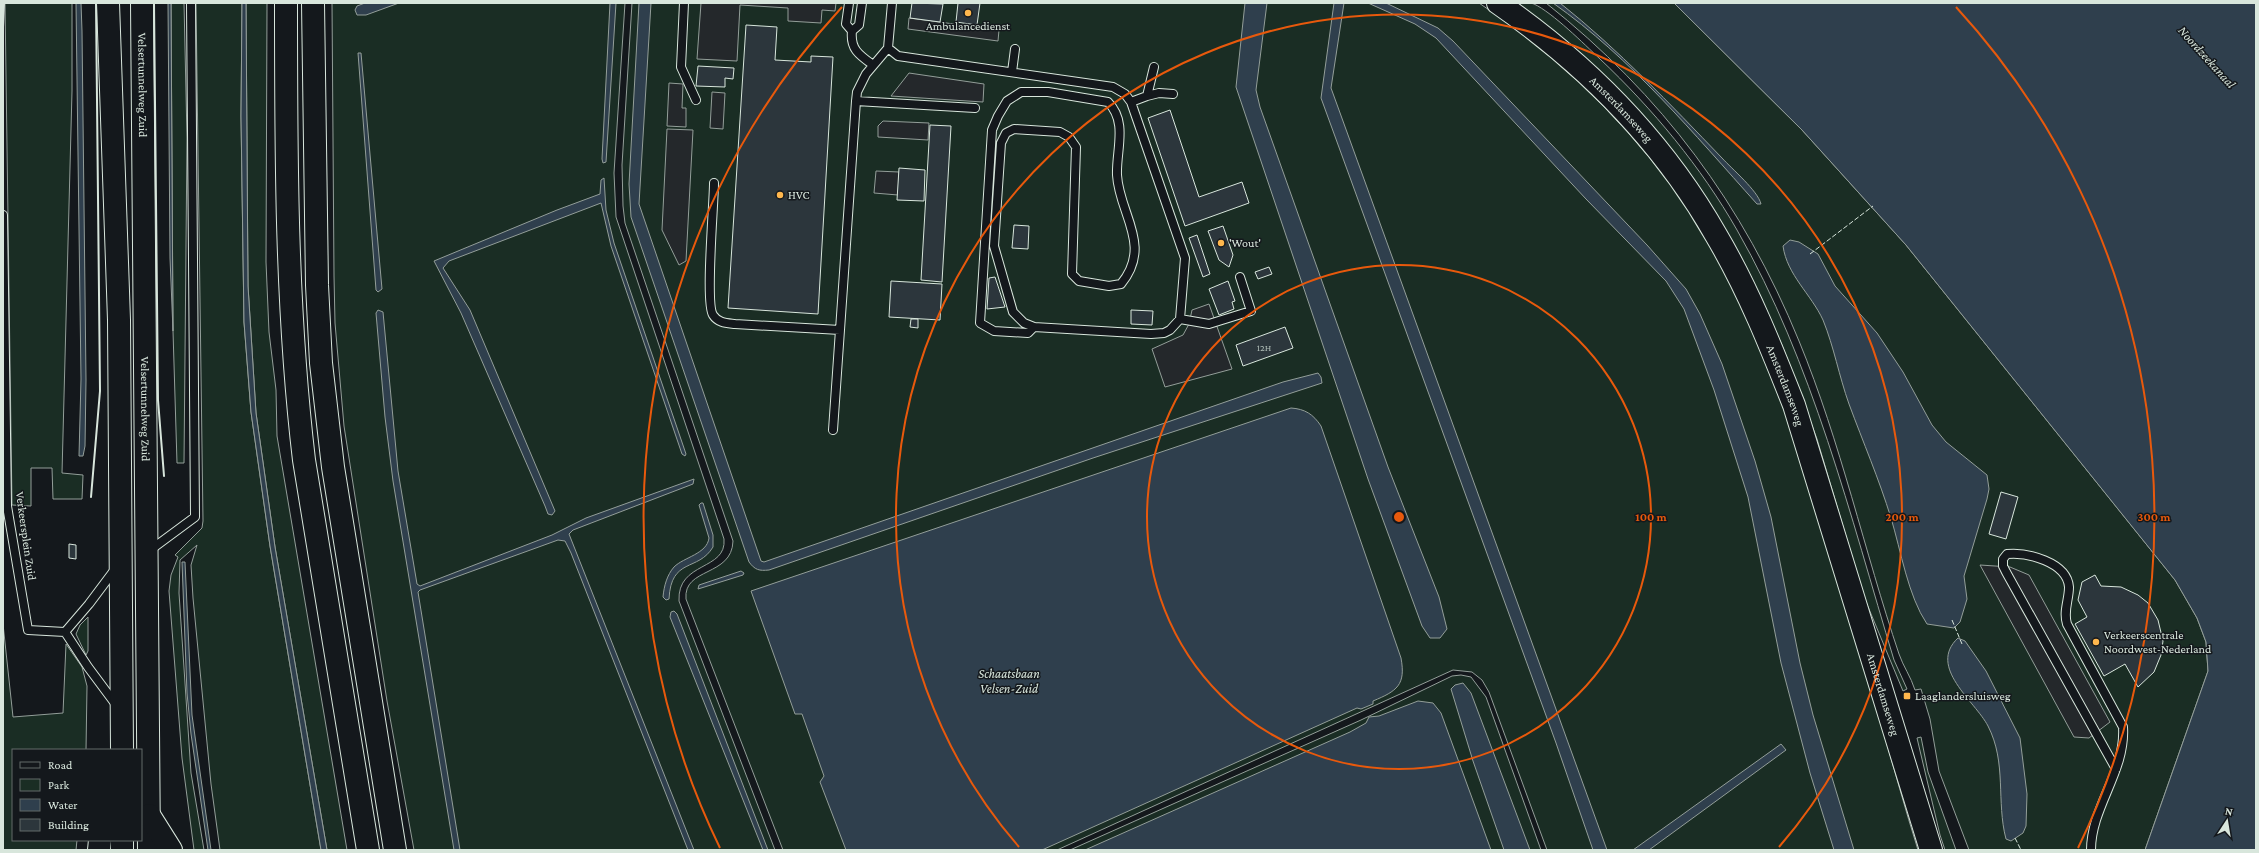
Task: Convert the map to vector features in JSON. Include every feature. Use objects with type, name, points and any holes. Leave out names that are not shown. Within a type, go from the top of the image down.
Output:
[{"type":"main road","points":[[108,3],[119,320],[122,749]]},
{"type":"main road","name":"Velsertunnelweg Zuid","points":[[142,3],[149,850]]},
{"type":"main road","points":[[286,3],[288,233],[291,330],[296,396],[305,467],[368,850]]},
{"type":"main road","points":[[313,3],[317,285],[321,363],[333,467],[396,850]]},
{"type":"main road","name":"Amsterdamseweg","points":[[1498,3],[1543,36],[1573,62],[1598,85],[1644,134],[1700,209],[1740,279],[1767,338],[1794,405],[1931,850]]},
{"type":"main road","points":[[117,749],[122,718]]},
{"type":"main road","points":[[149,815],[172,850]]},
{"type":"lane","points":[[147,553],[194,517],[191,3]]},
{"type":"lane","points":[[684,3],[681,68],[696,100]]},
{"type":"lane","points":[[849,3],[846,24],[852,31]]},
{"type":"lane","points":[[862,3],[859,25],[852,31],[851,41],[853,48],[872,65]]},
{"type":"lane","points":[[834,430],[856,101],[861,82],[872,65],[888,48],[892,3]]},
{"type":"lane","points":[[888,48],[898,56],[1113,87],[1125,94],[1131,102],[1185,258],[1180,319],[1170,330],[1158,334],[1034,327],[1024,323],[1013,312],[994,246],[1000,143],[1006,133],[1014,129],[1060,132],[1069,137],[1076,147],[1077,159],[1072,274],[1079,281],[1109,286],[1122,284],[1130,273],[1134,254],[1133,228],[1117,176],[1120,121],[1115,109],[1108,102],[1048,92],[1021,92],[1008,101],[992,130],[980,323],[994,331],[1028,333],[1034,327]]},
{"type":"lane","points":[[1012,72],[1015,48]]},
{"type":"lane","points":[[1147,96],[1154,67]]},
{"type":"lane","points":[[1131,102],[1147,96],[1173,94]]},
{"type":"lane","points":[[856,101],[975,108]]},
{"type":"lane","points":[[714,183],[710,310],[714,317],[719,321],[735,324],[840,330]]},
{"type":"lane","name":"Verkeersplein Zuid","points":[[3,215],[7,506],[28,630],[66,632]]},
{"type":"lane","points":[[1180,319],[1209,324],[1252,311],[1240,277]]},
{"type":"lane","points":[[2091,850],[2095,827],[2116,769],[2122,747],[2123,728],[2120,719],[2067,624],[2065,617],[2069,587],[2067,580],[2055,566],[2045,561],[2023,554],[2007,554],[2003,559],[2003,566],[2006,572],[2116,769]]},
{"type":"lane","points":[[120,562],[66,632],[122,718]]},
{"type":"green space","points":[[5,3],[72,3],[72,91],[62,473],[83,475],[82,499],[53,499],[52,468],[31,468],[31,506],[12,505]]},
{"type":"green space","points":[[171,3],[184,3],[187,138],[184,463],[177,463],[173,331]]},
{"type":"green space","points":[[196,3],[242,3],[241,116],[244,322],[251,412],[270,546],[321,850],[220,850],[211,784],[193,598],[191,565],[197,545],[180,560],[179,593],[191,773],[204,850],[194,850],[182,758],[169,591],[171,575],[178,557],[175,555],[202,528],[203,521]]},
{"type":"green space","points":[[246,3],[267,3],[266,262],[269,332],[276,390],[277,436],[347,850],[327,850],[275,547],[256,413],[248,286]]},
{"type":"green space","points":[[332,3],[625,3],[614,173],[616,217],[724,539],[723,549],[718,557],[693,572],[686,579],[680,588],[679,601],[775,850],[414,850],[387,701],[344,426],[335,323]]},
{"type":"green space","points":[[632,3],[1479,3],[1546,53],[1607,110],[1662,173],[1709,242],[1728,275],[1760,344],[1787,416],[1918,850],[1547,850],[1489,692],[1482,680],[1472,672],[1453,670],[1057,850],[783,850],[686,599],[687,589],[692,582],[699,576],[725,561],[731,553],[733,541],[625,223],[622,165]]},
{"type":"green space","points":[[1518,3],[1532,3],[1542,8],[1577,37],[1620,78],[1657,118],[1692,161],[1737,230],[1764,281],[1787,333],[1828,440],[1894,660],[1907,689],[1903,691],[1864,597],[1817,439],[1782,345],[1748,273],[1613,85],[1583,55]]},
{"type":"green space","points":[[1546,3],[1674,3],[1802,130],[1906,245],[2175,580],[2197,618],[2206,642],[2208,671],[2145,850],[1969,850],[1939,771],[1930,719],[1921,689],[1915,690],[1899,654],[1886,615],[1840,457],[1814,379],[1777,291],[1752,243],[1725,198],[1695,155],[1662,114],[1627,75],[1588,38]]},
{"type":"green space","points":[[88,617],[88,651],[86,655],[76,634],[80,625]]},
{"type":"green space","points":[[3,624],[13,717],[63,713],[66,644],[82,667],[87,686],[86,749],[12,749],[12,841],[77,841],[76,850],[3,850]]},
{"type":"green space","points":[[1461,675],[1471,677],[1486,697],[1541,850],[1070,850],[1361,720],[1452,676]]},
{"type":"green space","points":[[1921,737],[1928,772],[1956,850],[1945,850],[1940,835],[1917,738]]},
{"type":"shaded area","points":[[701,3],[836,3],[835,11],[822,10],[821,23],[788,21],[788,8],[740,5],[737,61],[697,59]]},
{"type":"shaded area","points":[[909,18],[999,30],[998,41],[908,29]]},
{"type":"shaded area","points":[[909,73],[984,84],[983,102],[891,96]]},
{"type":"shaded area","points":[[669,83],[683,84],[682,108],[686,108],[686,127],[667,126]]},
{"type":"shaded area","points":[[712,92],[725,93],[723,129],[710,128]]},
{"type":"shaded area","points":[[883,121],[929,123],[928,140],[878,137],[878,126]]},
{"type":"shaded area","points":[[667,129],[693,130],[686,261],[679,265],[662,230]]},
{"type":"shaded area","points":[[876,171],[899,172],[898,195],[874,193]]},
{"type":"shaded area","points":[[1209,304],[1232,369],[1165,387],[1152,349],[1183,335],[1189,324],[1192,310]]},
{"type":"shaded area","points":[[1980,565],[2010,567],[2029,575],[2110,722],[2089,738],[2074,737]]},
{"type":"water","points":[[76,3],[81,3],[82,31],[86,380],[85,446],[83,456],[79,456],[81,379]]},
{"type":"water","points":[[168,3],[171,3],[173,331],[170,258]]},
{"type":"water","points":[[242,3],[246,3],[248,286],[256,413],[275,547],[327,850],[321,850],[270,546],[251,412],[244,322],[241,116]]},
{"type":"water","points":[[365,3],[399,3],[366,15],[357,15],[355,10],[357,6]]},
{"type":"water","points":[[610,3],[616,3],[606,162],[603,163],[602,159]]},
{"type":"water","points":[[639,3],[651,3],[639,204],[761,561],[764,562],[1283,382],[1318,373],[1321,377],[1322,383],[1093,458],[769,570],[760,570],[753,567],[749,562],[631,217],[629,184]]},
{"type":"water","points":[[1245,3],[1267,3],[1256,90],[1260,107],[1388,467],[1439,597],[1447,629],[1440,638],[1430,638],[1422,626],[1368,479],[1236,87]]},
{"type":"water","points":[[1334,3],[1344,3],[1331,88],[1607,850],[1593,850],[1556,743],[1321,98]]},
{"type":"water","points":[[1368,3],[1386,3],[1438,28],[1453,41],[1647,245],[1686,289],[1700,314],[1722,364],[1755,461],[1771,517],[1800,663],[1813,715],[1854,850],[1834,850],[1810,773],[1781,663],[1748,497],[1714,390],[1684,309],[1666,281],[1586,199],[1436,38],[1415,24]]},
{"type":"water","points":[[1553,3],[1560,3],[1582,21],[1644,78],[1744,180],[1755,193],[1761,204],[1757,204],[1661,98],[1635,72],[1582,25]]},
{"type":"water","name":"Noordzeekanaal","points":[[1674,3],[2256,3],[2256,850],[2145,850],[2208,671],[2206,642],[2197,618],[2175,580],[1906,245],[1802,130]]},
{"type":"water","points":[[358,53],[361,53],[382,289],[378,292],[376,290]]},
{"type":"water","points":[[604,178],[606,210],[614,243],[686,454],[685,456],[682,454],[611,246],[601,203],[449,261],[443,268],[470,310],[555,511],[552,515],[548,514],[461,313],[434,261],[557,210],[600,194],[601,180]]},
{"type":"water","points":[[1790,240],[1799,242],[1818,254],[1835,286],[1877,333],[1903,372],[1932,425],[1946,442],[1987,475],[1989,489],[1987,499],[1964,576],[1967,599],[1960,622],[1954,628],[1927,624],[1920,613],[1910,587],[1886,503],[1842,383],[1827,330],[1818,311],[1794,275],[1785,256],[1783,246]]},
{"type":"water","points":[[378,310],[383,312],[398,471],[417,584],[420,586],[552,535],[586,518],[694,479],[693,484],[573,530],[569,534],[694,850],[688,850],[571,553],[565,541],[558,540],[418,592],[460,850],[454,850],[393,481],[385,417],[376,313]]},
{"type":"water","name":"Schaatsbaan Velsen-Zuid","points":[[1291,408],[1308,413],[1315,418],[1321,426],[1401,658],[1401,681],[1394,690],[1373,701],[1373,704],[1361,709],[1357,708],[1042,850],[846,850],[820,782],[824,776],[802,714],[795,714],[751,591]]},
{"type":"water","points":[[703,503],[713,535],[713,547],[707,555],[680,571],[675,577],[671,586],[669,599],[666,600],[663,597],[664,589],[668,577],[674,567],[700,552],[704,548],[709,538],[699,505]]},
{"type":"water","points":[[182,562],[185,562],[192,715],[211,850],[208,850],[191,734],[187,693]]},
{"type":"water","points":[[741,571],[744,573],[743,575],[698,589],[699,585]]},
{"type":"water","points":[[674,611],[677,614],[768,850],[763,850],[670,617],[671,612]]},
{"type":"water","points":[[1958,638],[1965,641],[1986,671],[2020,738],[2027,794],[2026,826],[2023,833],[2011,841],[2006,839],[2003,825],[1999,768],[1994,740],[1982,716],[1956,684],[1950,672],[1948,660],[1950,649]]},
{"type":"water","points":[[1463,683],[1471,693],[1530,850],[1504,850],[1473,761],[1451,689],[1455,685]]},
{"type":"water","points":[[1418,701],[1433,703],[1441,713],[1491,850],[1085,850],[1350,732],[1366,723],[1369,717],[1379,716]]},
{"type":"water","points":[[1781,744],[1786,750],[1649,850],[1633,850]]},
{"type":"building","points":[[912,3],[943,4],[940,22],[910,18]]},
{"type":"building","name":"Ambulancedienst","points":[[958,3],[980,3],[977,25],[956,22]]},
{"type":"building","name":"HVC","points":[[746,25],[777,27],[775,60],[811,62],[811,56],[833,57],[818,314],[728,308]]},
{"type":"building","points":[[698,66],[734,68],[733,79],[725,78],[725,87],[696,86]]},
{"type":"building","points":[[1170,110],[1199,197],[1242,182],[1249,203],[1185,226],[1148,118]]},
{"type":"building","points":[[930,125],[951,126],[942,282],[921,280]]},
{"type":"building","points":[[899,168],[925,170],[924,201],[897,200]]},
{"type":"building","points":[[1014,225],[1029,226],[1028,249],[1012,248]]},
{"type":"building","name":"'Wout'","points":[[1223,226],[1233,255],[1229,267],[1219,260],[1208,231]]},
{"type":"building","points":[[1197,235],[1210,274],[1203,277],[1189,238]]},
{"type":"building","points":[[1269,267],[1272,274],[1258,279],[1255,272]]},
{"type":"building","points":[[995,277],[1005,307],[987,309],[989,278]]},
{"type":"building","points":[[891,281],[942,284],[940,320],[889,317]]},
{"type":"building","points":[[1228,281],[1235,301],[1232,302],[1234,309],[1219,315],[1209,289]]},
{"type":"building","points":[[1131,310],[1153,311],[1152,325],[1131,324]]},
{"type":"building","points":[[911,319],[918,319],[918,328],[910,327]]},
{"type":"building","points":[[1285,327],[1293,348],[1243,366],[1236,345]]},
{"type":"building","points":[[2001,492],[2018,497],[2006,539],[1989,534]]},
{"type":"building","points":[[69,544],[76,545],[76,559],[69,558]]},
{"type":"building","points":[[2095,575],[2101,586],[2121,587],[2138,595],[2148,603],[2158,620],[2163,641],[2161,655],[2154,672],[2138,687],[2125,664],[2104,676],[2075,624],[2087,617],[2078,600],[2082,582]]},
{"type":"fence","points":[[1810,254],[1873,206]]},
{"type":"fence","points":[[1952,620],[1962,644]]},
{"type":"fence","points":[[2015,838],[2021,850]]},
{"type":"wall","points":[[3,27],[4,3]]},
{"type":"wall","points":[[91,497],[100,391],[96,3]]},
{"type":"wall","points":[[154,3],[158,400],[164,476]]},
{"type":"place","name":"Ambulancedienst","points":[[968,13]]},
{"type":"place","name":"HVC","points":[[780,195]]},
{"type":"place","name":"'Wout'","points":[[1221,243]]},
{"type":"place","name":"Verkeerscentrale Noordwest-Nederland","points":[[2096,642]]},
{"type":"place","name":"Laaglandersluisweg","points":[[1907,696]]}]
